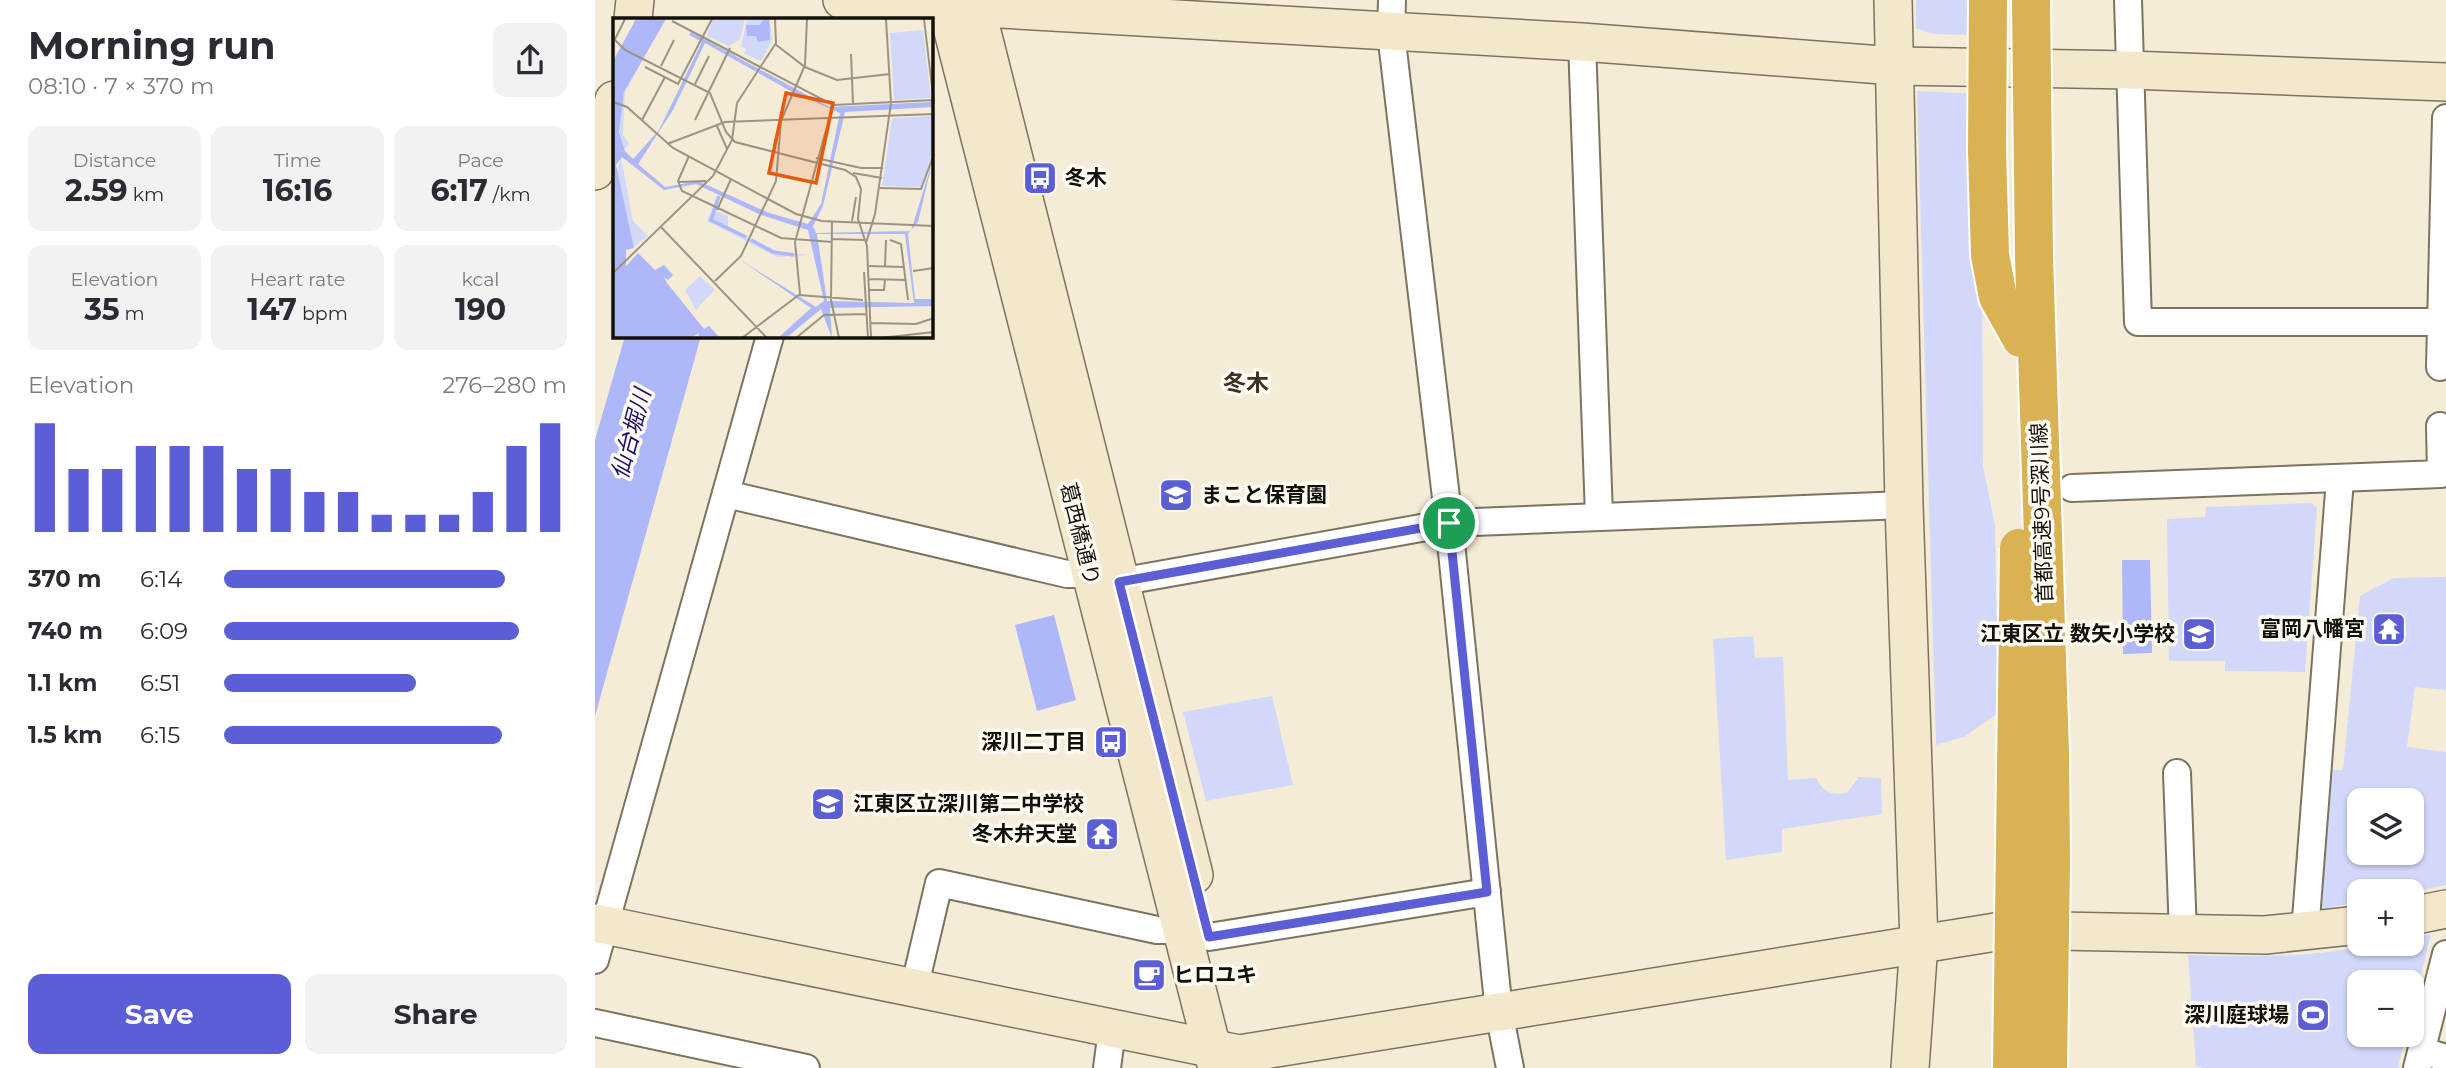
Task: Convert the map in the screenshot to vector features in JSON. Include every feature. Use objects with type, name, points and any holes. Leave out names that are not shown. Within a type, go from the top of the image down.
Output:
[{"type":"highway","points":[[1988,0],[1987,150],[1990,256],[1998,297],[2021,338]]},
{"type":"highway","name":"首都高速9号深川線","points":[[2012,1068],[2021,338],[2020,0]]},
{"type":"highway","name":"首都高速9号深川線","points":[[2031,0],[2035,257],[2050,752],[2048,1068]]},
{"type":"highway","points":[[2050,752],[2062,676],[2055,263],[2054,0]]},
{"type":"street","points":[[633,18],[635,0]]},
{"type":"street","points":[[1893,0],[1904,505],[1919,943],[1910,1068]]},
{"type":"street","points":[[2128,0],[2138,322],[2443,322]]},
{"type":"street","points":[[853,7],[961,4],[1391,16],[1582,43],[1895,65],[2130,70],[2446,82]]},
{"type":"street","name":"葛西橋通り","points":[[961,4],[1228,1060]]},
{"type":"street","points":[[1391,16],[1449,523],[1499,1012],[1510,1068]]},
{"type":"street","points":[[1582,43],[1599,516]]},
{"type":"street","points":[[595,172],[613,104]]},
{"type":"street","points":[[2439,366],[2443,322],[2446,118]]},
{"type":"street","points":[[595,960],[600,924],[769,338]]},
{"type":"street","points":[[2072,488],[2441,474],[2440,426]]},
{"type":"street","points":[[2305,932],[2340,479]]},
{"type":"street","points":[[726,494],[1067,574],[1104,578],[1449,523],[1904,505]]},
{"type":"street","points":[[2177,773],[2183,934]]},
{"type":"street","points":[[914,989],[939,883],[1157,930],[1195,933],[1487,892]]},
{"type":"street","points":[[2424,913],[2446,909]]},
{"type":"street","points":[[600,924],[1112,1030],[1228,1060],[1499,1012],[2020,929],[2183,934],[2305,932],[2347,927]]},
{"type":"street","points":[[2428,1059],[2446,954]]},
{"type":"street","points":[[595,1023],[806,1068]]},
{"type":"street","points":[[1107,1068],[1112,1030]]},
{"type":"shaded area","points":[[1916,0],[1980,0],[1980,35],[1933,34],[1916,28]]},
{"type":"shaded area","points":[[1917,91],[1981,94],[1983,467],[1995,525],[1998,713],[1964,737],[1936,745]]},
{"type":"shaded area","points":[[2312,503],[2317,508],[2305,672],[2225,671],[2225,661],[2169,661],[2167,519],[2205,517],[2206,507]]},
{"type":"shaded area","points":[[2446,577],[2446,690],[2415,687],[2407,747],[2446,752],[2446,885],[2424,890],[2424,879],[2347,879],[2347,904],[2322,909],[2327,770],[2343,770],[2360,596],[2394,578]]},
{"type":"shaded area","points":[[1753,636],[1755,658],[1783,657],[1788,780],[1816,778],[1825,790],[1841,794],[1847,793],[1859,777],[1881,778],[1882,814],[1782,829],[1782,852],[1726,860],[1713,639]]},
{"type":"shaded area","points":[[1272,696],[1293,785],[1206,801],[1183,712]]},
{"type":"shaded area","points":[[2431,934],[2422,970],[2347,970],[2347,1047],[2403,1047],[2398,1068],[2196,1066],[2188,955],[2263,956],[2347,949],[2347,956],[2424,956],[2424,935]]},
{"type":"water","name":"仙台堀川","points":[[624,338],[700,338],[595,716],[595,440]]},
{"type":"water","points":[[2122,560],[2150,560],[2152,653],[2123,654]]},
{"type":"water","points":[[1054,615],[1076,700],[1037,711],[1015,625]]},
{"type":"pier","points":[[684,0],[810,0],[810,18],[682,18]]},
{"type":"place","name":"冬木","points":[[1040,178]]},
{"type":"place","name":"まこと保育園","points":[[1176,495]]},
{"type":"place","name":"富岡八幡宮","points":[[2389,629]]},
{"type":"place","name":"江東区立 数矢小学校","points":[[2199,634]]},
{"type":"place","name":"深川二丁目","points":[[1111,742]]},
{"type":"place","name":"江東区立深川第二中学校","points":[[828,804]]},
{"type":"place","name":"冬木弁天堂","points":[[1102,834]]},
{"type":"place","name":"ヒロユキ","points":[[1149,975]]},
{"type":"place","name":"深川庭球場","points":[[2313,1015]]},
{"type":"district","name":"冬木","points":[[1246,383]]},
{"type":"route","points":[[1449,523],[1487,892],[1209,937],[1119,582],[1449,523]]}]
